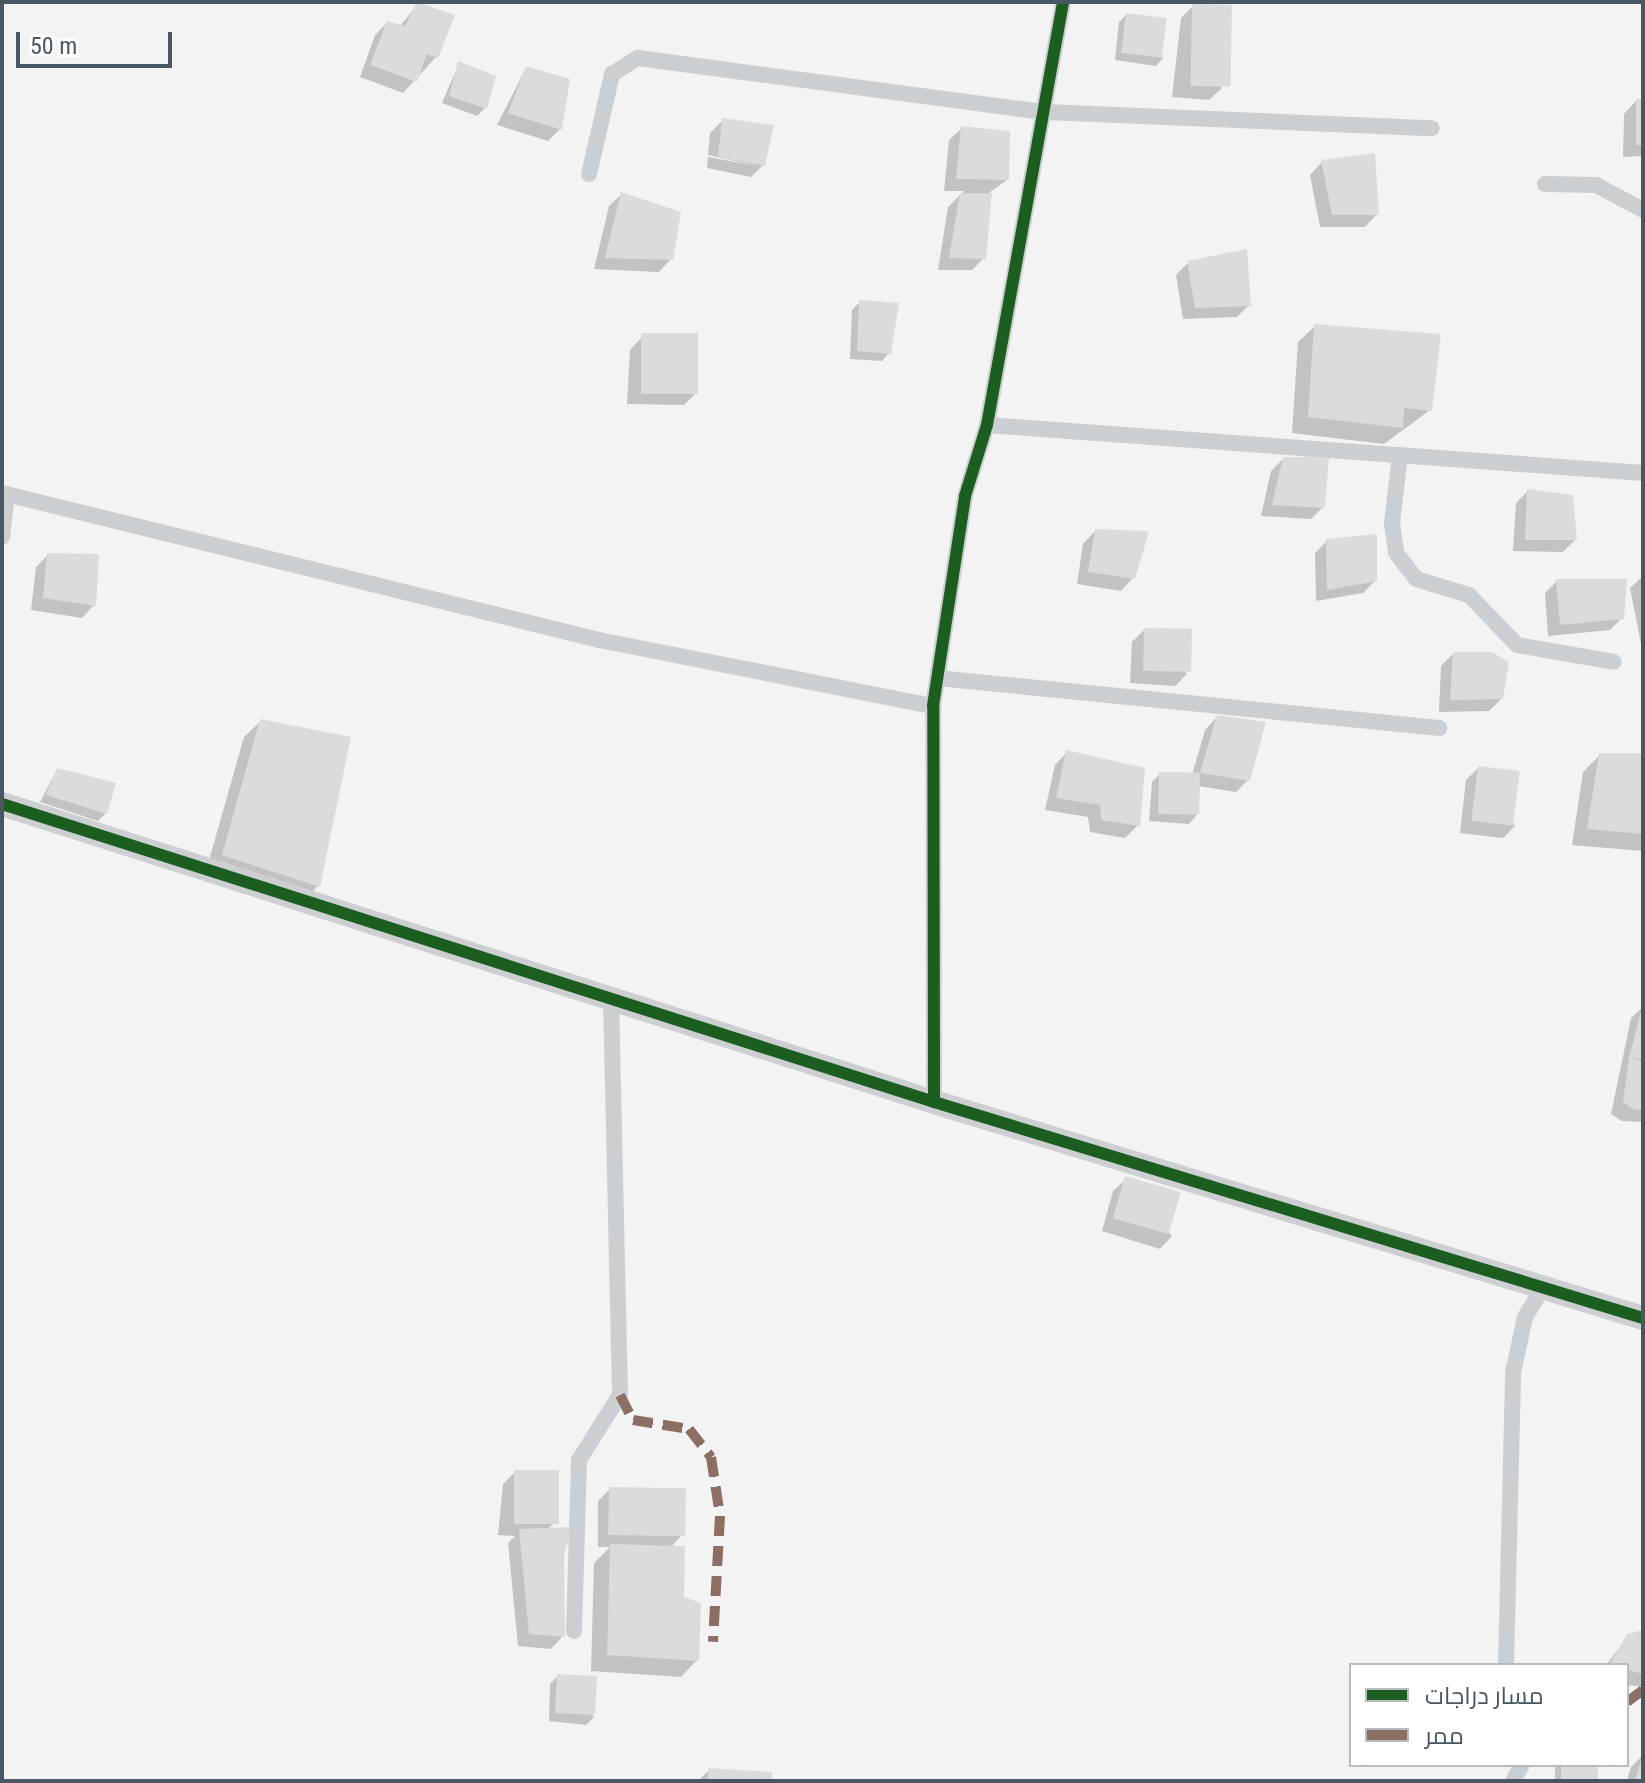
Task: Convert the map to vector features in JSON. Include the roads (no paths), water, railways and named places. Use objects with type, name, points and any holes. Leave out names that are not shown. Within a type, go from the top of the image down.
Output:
[{"type":"street","points":[[934,1102],[933,706],[965,496],[987,425],[1063,2]]},
{"type":"street","points":[[589,174],[612,74],[638,58],[1045,112],[1432,128]]},
{"type":"street","points":[[1545,184],[1596,185],[1643,210]]},
{"type":"street","points":[[987,425],[1643,473]]},
{"type":"street","points":[[1400,455],[1392,523],[1396,553],[1416,579],[1469,595],[1517,645],[1614,662]]},
{"type":"street","points":[[2,537],[5,493],[599,640],[933,706]]},
{"type":"street","points":[[937,678],[1440,728]]},
{"type":"street","points":[[2,804],[934,1102],[1545,1285],[1643,1318]]},
{"type":"street","points":[[574,1631],[579,1460],[620,1395],[611,999]]},
{"type":"street","points":[[1506,1663],[1513,1373],[1525,1317],[1545,1285]]}]
